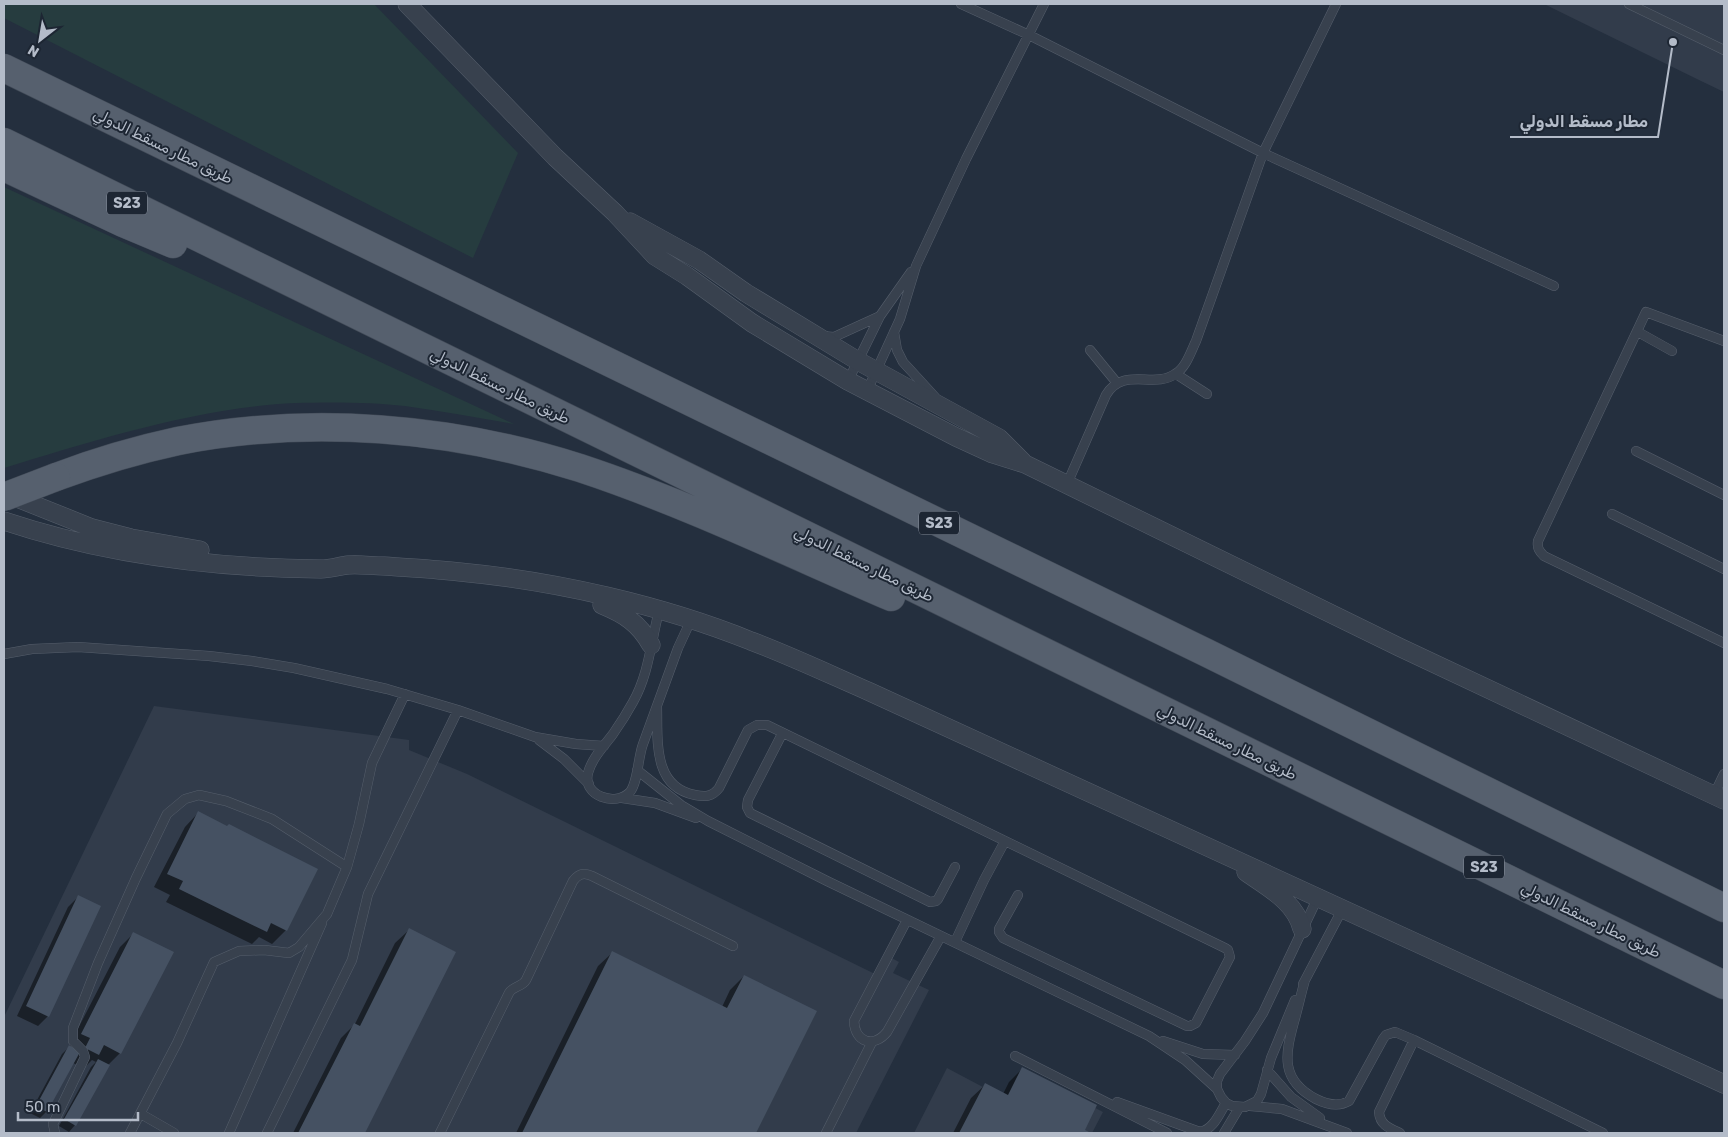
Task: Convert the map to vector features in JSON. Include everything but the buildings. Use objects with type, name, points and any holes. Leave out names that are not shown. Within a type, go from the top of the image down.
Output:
[{"type":"main road","points":[[4,55],[153,141]]},
{"type":"main road","name":"طريق مطار مسقط الدولي","points":[[4,68],[1189,644],[1724,908]]},
{"type":"main road","name":"طريق مطار مسقط الدولي","points":[[4,142],[1724,985]]},
{"type":"main road","points":[[4,167],[153,236],[217,259],[250,264]]},
{"type":"main road","points":[[4,497],[56,477],[137,450],[179,441],[263,430],[349,428],[407,432],[465,440],[523,452],[580,468],[695,512],[1243,750]]},
{"type":"street","points":[[407,4],[555,157],[615,213],[655,256],[779,340],[848,381],[956,437],[985,451],[1025,464],[1399,646],[1719,797]]},
{"type":"street","points":[[615,213],[698,260],[746,293],[876,372],[999,438],[1025,464]]},
{"type":"street","points":[[4,492],[92,528],[132,538],[200,550],[257,556],[322,559],[346,565],[462,572],[548,585],[659,611],[750,640],[836,677],[1216,850],[1724,1084]]},
{"type":"street","points":[[4,521],[80,543],[151,556],[261,566],[323,569],[346,565]]},
{"type":"street","points":[[548,585],[619,612],[642,630],[650,645]]},
{"type":"street","points":[[1216,850],[1288,902],[1300,919],[1302,929]]},
{"type":"lane","points":[[961,4],[1029,35],[1263,153],[1554,286]]},
{"type":"lane","points":[[867,391],[900,318],[916,266],[966,159],[1044,4]]},
{"type":"lane","points":[[1067,484],[1106,395],[1117,383],[1128,380],[1165,378],[1176,374],[1182,368],[1196,341],[1263,153],[1336,4]]},
{"type":"lane","points":[[1629,4],[1724,50]]},
{"type":"lane","points":[[848,381],[880,316],[916,266]]},
{"type":"lane","points":[[1724,341],[1646,312],[1538,541],[1538,549],[1544,556],[1724,643]]},
{"type":"lane","points":[[817,336],[834,337],[880,316]]},
{"type":"lane","points":[[894,332],[897,350],[904,362],[945,409]]},
{"type":"lane","points":[[1638,332],[1672,351]]},
{"type":"lane","points":[[1090,350],[1117,383]]},
{"type":"lane","points":[[1176,374],[1207,394]]},
{"type":"lane","points":[[1636,452],[1724,495]]},
{"type":"lane","points":[[1612,514],[1724,570]]},
{"type":"lane","points":[[589,784],[587,774],[595,758],[634,700],[648,664],[650,645],[659,611]]},
{"type":"lane","points":[[622,798],[630,792],[635,783],[639,757],[678,648],[691,620]]},
{"type":"lane","points":[[4,654],[32,649],[78,647],[209,656],[294,668],[405,694],[535,737],[576,744],[604,746]]},
{"type":"lane","points":[[230,1133],[347,867],[359,824],[372,763],[405,694]]},
{"type":"lane","points":[[657,706],[658,750],[664,772],[675,786],[691,794],[704,796],[716,791],[745,734],[752,727],[762,724],[767,725],[782,734],[1225,948],[1228,950],[1230,957],[1196,1023],[1186,1026],[1003,938],[999,929],[1018,895]]},
{"type":"lane","points":[[267,1133],[352,960],[368,894],[458,710]]},
{"type":"lane","points":[[782,734],[748,800],[747,807],[750,813],[930,902],[938,900],[955,867]]},
{"type":"lane","points":[[535,737],[564,759],[589,784],[594,792],[602,798],[612,800],[622,798],[655,803],[708,821]]},
{"type":"lane","points":[[637,770],[681,805],[708,821],[907,920],[1149,1036],[1203,1054],[1235,1055]]},
{"type":"lane","points":[[1719,797],[1724,774]]},
{"type":"lane","points":[[55,1133],[53,1124],[85,1057],[83,1051],[74,1041],[73,1028],[98,963],[167,814],[185,799],[199,795],[226,801],[272,819],[347,867]]},
{"type":"lane","points":[[955,942],[984,880],[1005,841]]},
{"type":"lane","points":[[440,1133],[509,993],[514,988],[521,986],[526,980],[573,881],[580,874],[592,876],[733,946]]},
{"type":"lane","points":[[1318,897],[1263,1013],[1220,1074],[1217,1082],[1220,1097],[1226,1103],[1239,1108],[1250,1106],[1282,1109],[1346,1133]]},
{"type":"lane","points":[[1250,1106],[1257,1101],[1261,1094],[1267,1070],[1289,1013],[1343,908]]},
{"type":"lane","points":[[130,1133],[214,962],[239,951],[264,950],[289,953],[299,947],[326,914]]},
{"type":"lane","points":[[907,920],[854,1021],[858,1036],[865,1040],[872,1042],[881,1039],[887,1032],[942,936]]},
{"type":"lane","points":[[1305,980],[1287,1047],[1287,1060],[1290,1073],[1297,1084],[1314,1098],[1336,1105],[1349,1101],[1386,1035],[1395,1032],[1603,1133]]},
{"type":"lane","points":[[1149,1036],[1185,1060],[1218,1089]]},
{"type":"lane","points":[[1400,1133],[1385,1126],[1379,1112],[1414,1040]]},
{"type":"lane","points":[[826,1133],[872,1042]]},
{"type":"lane","points":[[1015,1056],[1167,1133]]},
{"type":"lane","points":[[1267,1070],[1291,1097],[1335,1128]]},
{"type":"lane","points":[[1080,1088],[1195,1131],[1209,1129],[1226,1103]]},
{"type":"lane","points":[[1224,1133],[1239,1108]]},
{"type":"lane","points":[[141,1114],[174,1133]]},
{"type":"shaded area","points":[[1544,4],[1724,4],[1724,92],[1699,80]]},
{"type":"shaded area","points":[[154,706],[409,740],[409,750],[467,774],[875,974],[886,955],[899,962],[893,973],[929,990],[856,1133],[4,1133],[4,1017]]},
{"type":"shaded area","points":[[947,1068],[1013,1103],[1028,1073],[1103,1112],[1092,1133],[914,1133]]},
{"type":"green space","points":[[4,4],[374,4],[518,153],[473,258],[4,18]]},
{"type":"green space","points":[[4,187],[514,424],[419,408],[379,404],[296,403],[260,406],[223,411],[148,426],[4,468]]},
{"type":"place","name":"مطار مسقط الدولي","points":[[1673,42]]}]
